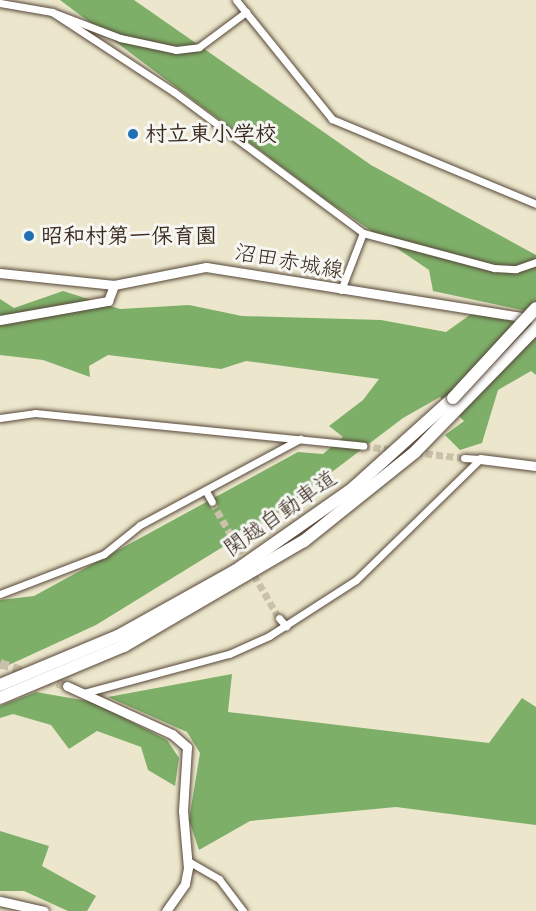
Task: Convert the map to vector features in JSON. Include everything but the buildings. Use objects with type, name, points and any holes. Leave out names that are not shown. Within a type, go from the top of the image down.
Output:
[{"type":"highway","name":"関越自動車道","points":[[0,685],[118,636],[235,571],[352,489],[453,398],[536,308]]},
{"type":"highway","name":"関越自動車道","points":[[0,698],[124,646],[242,582],[359,500],[464,406],[536,328]]},
{"type":"main road","name":"沼田赤城線","points":[[0,273],[114,285],[206,267],[536,319]]},
{"type":"main road","points":[[0,320],[108,301],[114,285]]},
{"type":"main road","points":[[480,459],[536,466]]},
{"type":"main road","points":[[67,686],[183,741],[190,764],[183,811],[188,861],[185,884],[165,911]]},
{"type":"main road","points":[[0,901],[44,911]]},
{"type":"street","points":[[236,0],[332,119],[536,204]]},
{"type":"street","points":[[0,3],[52,12],[120,38],[176,50],[199,47],[246,12]]},
{"type":"street","points":[[52,12],[174,92],[363,233],[494,268],[516,270],[536,262]]},
{"type":"street","points":[[341,290],[363,233]]},
{"type":"street","points":[[0,418],[45,414],[363,446]]},
{"type":"street","points":[[0,594],[104,554],[140,525],[207,493],[300,439]]},
{"type":"street","points":[[464,458],[480,459]]},
{"type":"street","points":[[84,693],[229,654],[286,626],[356,580],[480,459]]},
{"type":"street","points":[[207,493],[212,502]]},
{"type":"street","points":[[279,618],[286,626]]},
{"type":"street","points":[[188,861],[219,879],[243,911]]},
{"type":"green space","points":[[60,0],[134,0],[371,165],[536,255],[536,313],[433,291],[429,270],[326,200]]},
{"type":"green space","points":[[63,291],[120,309],[189,305],[242,316],[381,320],[446,332],[474,312],[536,327],[536,375],[531,371],[498,390],[482,443],[460,450],[445,435],[464,421],[440,397],[403,418],[278,513],[96,625],[0,669],[0,600],[34,596],[298,452],[323,454],[343,437],[329,426],[363,400],[379,379],[246,361],[221,369],[108,355],[89,366],[90,377],[43,360],[0,355],[0,299],[14,308]]},
{"type":"green space","points":[[232,674],[228,712],[489,743],[522,698],[536,707],[536,825],[396,807],[250,821],[199,850],[189,820],[200,753],[187,732],[108,697]]},
{"type":"green space","points":[[36,692],[93,702],[167,740],[179,758],[175,786],[148,770],[141,747],[97,731],[69,749],[51,725],[13,714],[0,718],[0,706]]},
{"type":"green space","points":[[0,831],[49,846],[42,866],[96,896],[87,911],[68,911],[24,891],[0,891]]},
{"type":"tunnel","points":[[363,446],[464,458]]},
{"type":"tunnel","points":[[212,502],[279,618]]},
{"type":"tunnel","points":[[0,663],[31,673]]},
{"type":"tunnel","points":[[44,678],[67,686]]},
{"type":"place","name":"村立東小学校","points":[[133,134]]},
{"type":"place","name":"昭和村第一保育園","points":[[29,236]]}]
